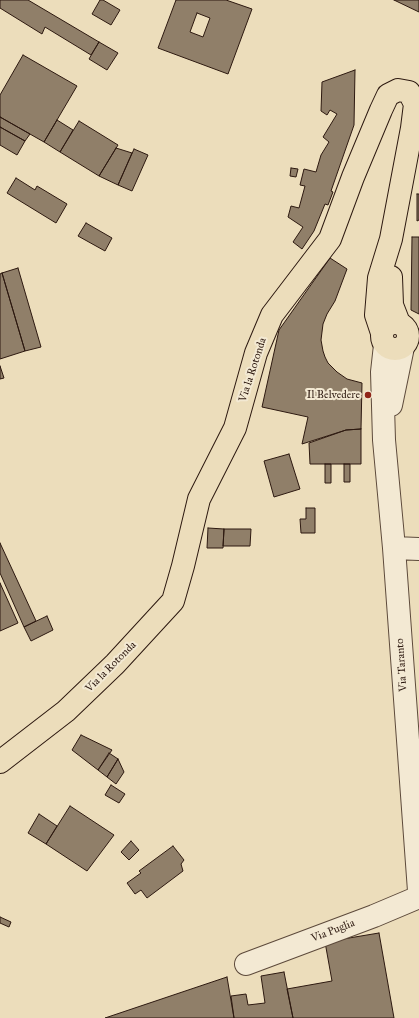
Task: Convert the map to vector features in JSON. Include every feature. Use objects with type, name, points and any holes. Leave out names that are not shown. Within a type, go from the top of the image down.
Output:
[{"type":"main road","name":"Via la Rotonda","points":[[0,762],[66,711],[115,664],[173,602],[199,499],[235,428],[256,353],[272,314],[330,239],[353,177],[381,110],[388,96],[398,90],[410,92],[415,104],[416,127],[391,239],[392,305],[399,337]]},
{"type":"street","name":"Via Taranto","points":[[399,337],[382,372],[384,440],[394,548],[410,648],[419,891]]},
{"type":"street","points":[[394,548],[419,550]]},
{"type":"street","name":"Via Puglia","points":[[246,964],[374,916],[419,897]]},
{"type":"building","points":[[0,0],[28,0],[99,42],[91,55],[45,27],[42,34],[0,8]]},
{"type":"building","points":[[100,0],[103,0],[120,10],[111,25],[92,14]]},
{"type":"building","points":[[176,0],[226,0],[252,9],[228,74],[158,48]],"holes":[[[197,13],[210,18],[203,37],[190,32]]]},
{"type":"building","points":[[394,0],[419,0],[419,12]]},
{"type":"building","points":[[99,42],[118,53],[107,70],[89,59]]},
{"type":"building","points":[[23,55],[77,86],[44,142],[0,117],[0,95]]},
{"type":"building","points":[[355,70],[354,125],[331,191],[333,192],[328,205],[325,204],[314,231],[302,249],[293,242],[303,227],[288,217],[291,206],[299,208],[305,186],[300,185],[304,169],[316,172],[321,155],[329,142],[323,137],[337,114],[330,110],[327,115],[321,111],[322,82]]},
{"type":"building","points":[[0,117],[30,134],[25,141],[0,127]]},
{"type":"building","points":[[57,120],[73,130],[60,152],[44,142]]},
{"type":"building","points":[[79,121],[118,145],[99,176],[60,152]]},
{"type":"building","points":[[0,127],[25,141],[17,155],[0,145]]},
{"type":"building","points":[[116,148],[132,153],[118,185],[99,176]]},
{"type":"building","points":[[134,149],[148,155],[132,191],[118,185]]},
{"type":"building","points":[[291,168],[298,169],[296,177],[290,176]]},
{"type":"building","points":[[16,178],[35,190],[37,186],[67,204],[56,223],[7,193]]},
{"type":"building","points":[[417,194],[419,194],[419,220],[417,221]]},
{"type":"building","points":[[86,223],[112,238],[105,251],[78,236]]},
{"type":"building","points":[[412,237],[419,237],[419,314],[411,310]]},
{"type":"building","points":[[330,258],[347,269],[335,301],[323,324],[321,340],[323,351],[328,363],[347,379],[362,383],[361,429],[346,430],[302,444],[308,417],[262,407],[279,330]]},
{"type":"building","points":[[18,268],[41,347],[25,351],[2,273]]},
{"type":"building","points":[[2,273],[25,351],[0,359],[0,274]]},
{"type":"building","points":[[0,366],[4,378],[0,379]]},
{"type":"building","points":[[361,429],[361,464],[310,464],[309,443],[346,430]]},
{"type":"building","points":[[289,454],[300,489],[274,497],[264,461]]},
{"type":"building","points":[[325,464],[331,464],[331,483],[325,483]]},
{"type":"building","points":[[344,464],[350,464],[350,482],[344,482]]},
{"type":"building","points":[[306,508],[315,508],[315,533],[301,533],[300,519],[306,519]]},
{"type":"building","points":[[208,528],[224,529],[223,548],[207,548]]},
{"type":"building","points":[[224,529],[251,529],[250,546],[223,546]]},
{"type":"building","points":[[0,543],[36,621],[24,627],[0,573]]},
{"type":"building","points":[[0,583],[18,623],[0,631]]},
{"type":"building","points":[[47,616],[53,630],[31,641],[24,627]]},
{"type":"building","points":[[81,735],[112,750],[98,770],[72,750]]},
{"type":"building","points":[[109,753],[118,759],[107,777],[98,770]]},
{"type":"building","points":[[118,759],[124,772],[116,784],[107,777]]},
{"type":"building","points":[[111,785],[125,794],[119,803],[105,795]]},
{"type":"building","points":[[70,806],[114,835],[87,871],[46,844]]},
{"type":"building","points":[[39,814],[57,826],[46,844],[28,833]]},
{"type":"building","points":[[131,841],[139,850],[129,860],[121,852]]},
{"type":"building","points":[[173,846],[184,860],[181,864],[183,871],[147,898],[141,890],[135,894],[127,883],[141,873],[139,871]]},
{"type":"building","points":[[0,917],[11,922],[9,927],[0,923]]},
{"type":"building","points":[[379,933],[394,1018],[293,1018],[287,989],[332,981],[325,942]]},
{"type":"building","points":[[284,972],[293,1018],[234,1018],[231,996],[246,994],[248,1005],[265,1003],[261,976]]},
{"type":"building","points":[[227,977],[234,1018],[105,1018]]},
{"type":"place","name":"Il Belvedere","points":[[368,395]]}]
